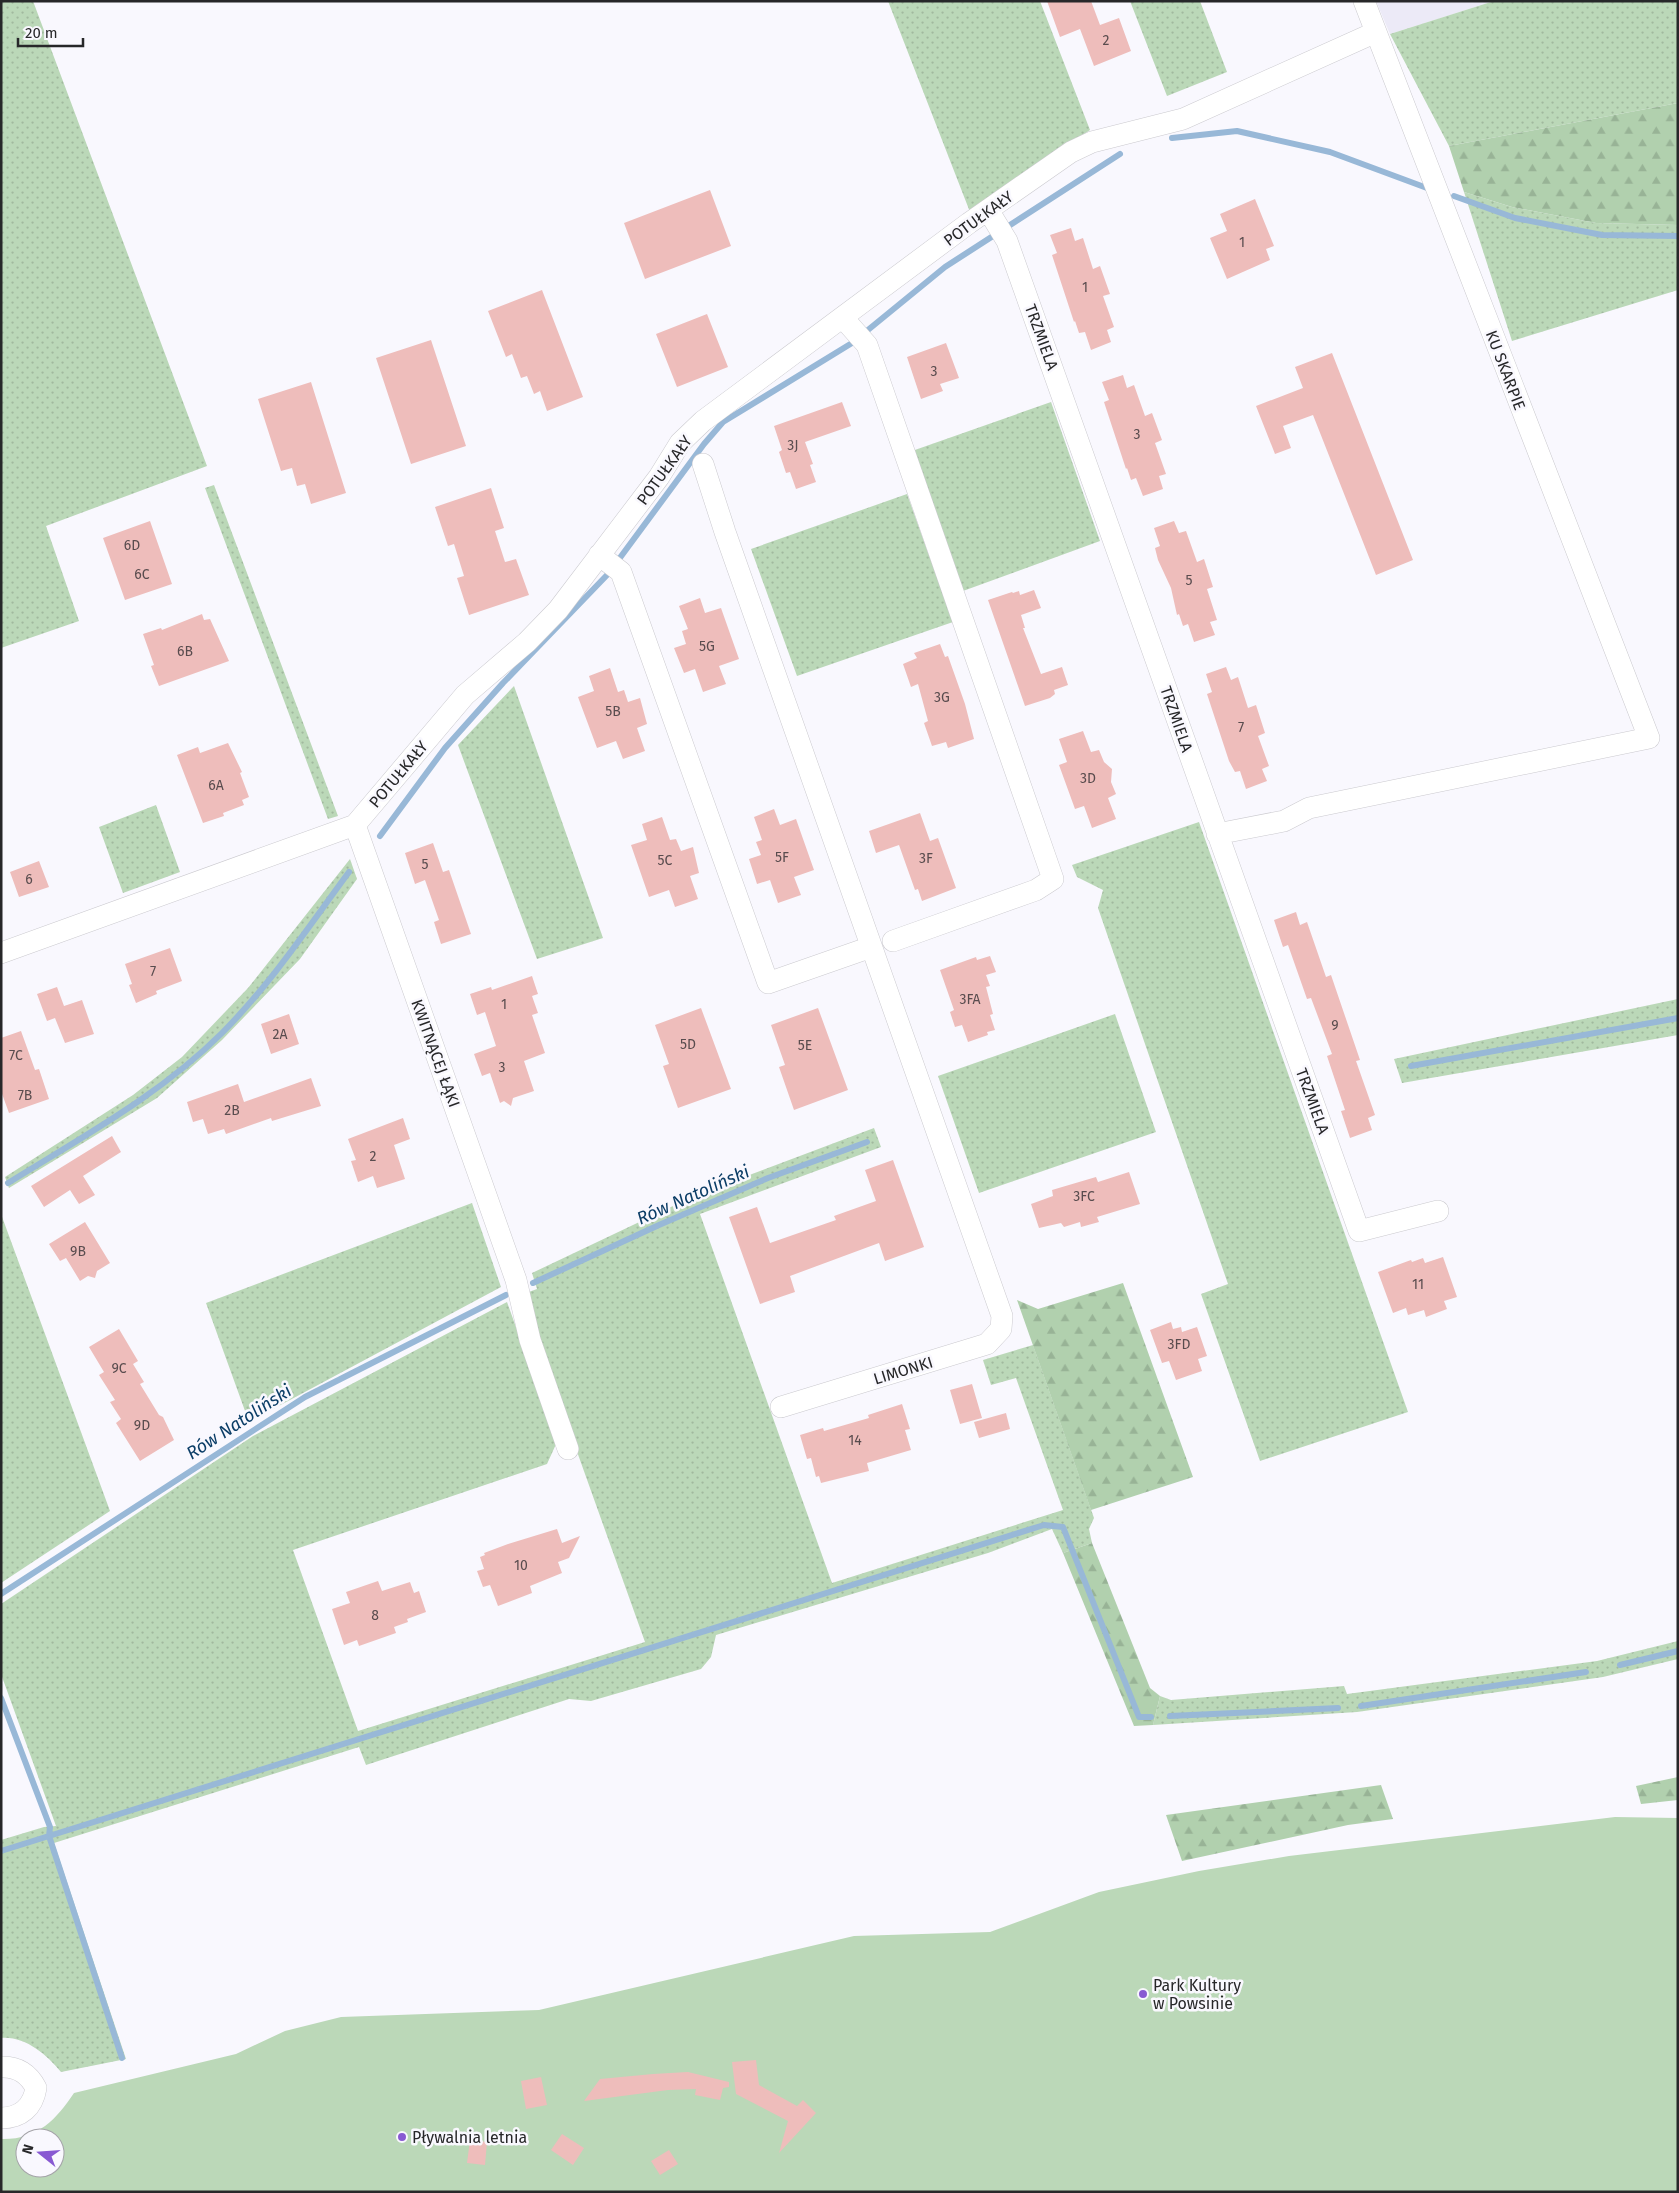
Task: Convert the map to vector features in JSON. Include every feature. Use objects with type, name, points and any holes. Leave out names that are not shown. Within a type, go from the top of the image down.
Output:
[{"type":"street","name":"KU SKARPIE","points":[[1218,834],[1284,820],[1309,808],[1649,738],[1364,1]]},
{"type":"street","name":"POTUŁKAŁY","points":[[355,826],[464,695],[500,667],[608,562],[669,459],[680,443],[703,421],[848,324],[991,216],[1071,152],[1092,142],[1183,118],[1376,32]]},
{"type":"street","name":"TRZMIELA","points":[[991,216],[1007,241],[1359,1232],[1438,1211]]},
{"type":"street","points":[[848,324],[866,346],[1053,879],[1036,890],[893,941]]},
{"type":"street","points":[[608,562],[768,984],[871,946],[724,532],[703,464]]},
{"type":"street","points":[[1,953],[355,826]]},
{"type":"street","name":"KWITNĄCEJ ŁĄKI","points":[[355,826],[516,1280],[530,1340],[568,1449]]},
{"type":"street","name":"LIMONKI","points":[[781,1407],[988,1344],[1000,1329],[1002,1310],[871,946]]},
{"type":"street","points":[[1,2067],[10,2066],[23,2072],[32,2080],[36,2088],[31,2106],[20,2114],[1,2118]]},
{"type":"shaded area","points":[[1376,1],[1494,1],[1390,34]]},
{"type":"green space","points":[[1,1],[33,1],[207,466],[46,526],[79,621],[1,648]]},
{"type":"green space","points":[[888,1],[1040,1],[1090,130],[970,212]]},
{"type":"green space","points":[[1130,1],[1200,1],[1227,72],[1167,96]]},
{"type":"green space","points":[[1494,1],[1678,1],[1678,103],[1449,146],[1390,34]]},
{"type":"green space","points":[[1678,103],[1678,225],[1596,223],[1512,207],[1464,192],[1449,146]]},
{"type":"green space","points":[[1464,192],[1512,207],[1596,223],[1678,225],[1678,290],[1512,341]]},
{"type":"green space","points":[[1051,402],[1100,541],[963,591],[912,451]]},
{"type":"green space","points":[[214,485],[338,816],[328,819],[205,488]]},
{"type":"green space","points":[[907,494],[953,622],[797,676],[751,549]]},
{"type":"green space","points":[[514,686],[603,938],[537,959],[458,745]]},
{"type":"green space","points":[[156,805],[180,872],[123,893],[99,827]]},
{"type":"green space","points":[[1199,822],[1408,1412],[1260,1461],[1201,1294],[1228,1284],[1098,908],[1103,890],[1077,877],[1072,865]]},
{"type":"green space","points":[[350,859],[357,879],[300,959],[222,1040],[157,1098],[9,1188],[5,1177],[133,1095],[182,1057],[248,988]]},
{"type":"green space","points":[[1678,999],[1678,1035],[1402,1083],[1394,1059]]},
{"type":"green space","points":[[1115,1014],[1156,1132],[979,1193],[938,1076]]},
{"type":"green space","points":[[874,1128],[881,1147],[700,1214],[832,1583],[1063,1510],[1016,1378],[991,1385],[983,1360],[1033,1345],[1094,1518],[1089,1529],[1092,1543],[1063,1553],[1052,1529],[988,1553],[716,1635],[711,1657],[701,1669],[591,1701],[569,1699],[366,1765],[359,1747],[54,1843],[126,2059],[61,2072],[42,2053],[27,2043],[10,2038],[1,2038],[1,1840],[44,1827],[56,1826],[1,1674],[1,1604],[253,1436],[507,1302],[557,1442],[547,1464],[293,1550],[358,1731],[645,1642],[575,1446],[526,1293],[537,1289],[532,1273],[694,1196]]},
{"type":"green space","points":[[472,1203],[501,1287],[249,1422],[206,1303]]},
{"type":"green space","points":[[1,1214],[110,1511],[1,1583]]},
{"type":"green space","points":[[1123,1283],[1193,1477],[1091,1510],[1017,1300],[1038,1309]]},
{"type":"green space","points":[[1092,1543],[1150,1688],[1160,1696],[1153,1725],[1134,1726],[1063,1553]]},
{"type":"green space","points":[[1678,1641],[1678,1659],[1603,1677],[1357,1712],[1153,1725],[1160,1696],[1171,1700],[1344,1686],[1347,1694],[1597,1661]]},
{"type":"green space","points":[[1678,1777],[1678,1800],[1641,1804],[1636,1786]]},
{"type":"green space","points":[[1381,1785],[1393,1819],[1348,1825],[1182,1861],[1166,1815]]},
{"type":"green space","name":"Park Kultury w Powsinie","points":[[1615,1817],[1678,1818],[1678,2192],[1,2192],[1,2139],[15,2138],[15,2178],[65,2178],[65,2128],[41,2128],[60,2112],[74,2093],[236,2054],[285,2031],[341,2017],[539,2010],[854,1936],[990,1932],[1099,1892],[1199,1871],[1289,1856]]},
{"type":"building","points":[[1047,1],[1091,1],[1100,25],[1119,18],[1131,51],[1094,66],[1080,29],[1060,37]]},
{"type":"building","points":[[710,190],[731,246],[645,279],[624,223]]},
{"type":"building","points":[[1255,199],[1274,246],[1266,249],[1270,260],[1227,279],[1210,238],[1227,231],[1220,214]]},
{"type":"building","points":[[1071,228],[1075,241],[1083,238],[1093,269],[1100,266],[1110,294],[1103,296],[1114,327],[1107,330],[1111,342],[1091,350],[1085,332],[1079,333],[1074,322],[1052,255],[1057,253],[1050,235]]},
{"type":"building","points":[[542,290],[583,397],[547,411],[540,391],[534,394],[527,376],[521,378],[512,354],[506,357],[488,311]]},
{"type":"building","points":[[707,314],[728,367],[677,387],[656,334]]},
{"type":"building","points":[[431,340],[466,446],[411,464],[376,358]]},
{"type":"building","points":[[946,343],[959,378],[940,384],[943,391],[921,399],[907,357]]},
{"type":"building","points":[[1332,353],[1413,560],[1376,575],[1313,415],[1283,426],[1291,448],[1275,454],[1256,406],[1303,388],[1295,367]]},
{"type":"building","points":[[1123,375],[1127,388],[1134,385],[1145,416],[1152,413],[1162,440],[1155,443],[1166,474],[1159,476],[1163,489],[1143,496],[1136,478],[1131,480],[1126,469],[1104,402],[1109,400],[1102,382]]},
{"type":"building","points":[[311,382],[346,493],[311,504],[305,484],[297,486],[292,468],[281,471],[258,399]]},
{"type":"building","points":[[842,402],[851,426],[805,442],[813,464],[810,465],[816,482],[796,489],[790,472],[786,473],[779,452],[782,450],[774,426]]},
{"type":"building","points":[[491,488],[504,528],[495,531],[505,562],[516,559],[529,595],[469,615],[457,578],[464,576],[454,544],[448,546],[435,507]]},
{"type":"building","points":[[150,521],[172,584],[125,600],[103,538]]},
{"type":"building","points":[[1174,521],[1179,533],[1186,531],[1197,562],[1204,559],[1213,587],[1207,589],[1217,620],[1210,622],[1215,635],[1194,642],[1188,624],[1183,626],[1179,614],[1177,615],[1171,588],[1158,560],[1155,548],[1160,546],[1154,528]]},
{"type":"building","points":[[1034,590],[1041,608],[1021,615],[1025,628],[1023,628],[1041,674],[1062,667],[1068,685],[1054,690],[1055,694],[1050,698],[1025,706],[988,600],[1012,592],[1019,591],[1020,595]]},
{"type":"building","points":[[700,598],[705,613],[721,608],[739,659],[719,666],[726,684],[703,692],[695,669],[684,673],[674,648],[686,644],[682,631],[688,629],[679,606]]},
{"type":"building","points":[[202,614],[204,620],[210,619],[229,661],[159,686],[151,666],[154,665],[143,634],[161,628],[162,630]]},
{"type":"building","points":[[940,644],[945,657],[948,656],[965,704],[974,739],[948,748],[946,742],[932,746],[924,723],[928,721],[918,684],[911,687],[903,664],[917,658],[914,653]]},
{"type":"building","points":[[1226,667],[1231,680],[1238,677],[1248,708],[1256,705],[1265,733],[1258,736],[1269,766],[1262,769],[1267,781],[1246,789],[1240,771],[1235,772],[1229,761],[1207,694],[1212,692],[1206,674]]},
{"type":"building","points":[[610,668],[618,692],[624,690],[628,702],[640,698],[647,724],[637,728],[645,751],[623,759],[616,741],[597,748],[578,697],[594,691],[589,676]]},
{"type":"building","points":[[1083,731],[1091,752],[1099,750],[1104,762],[1112,769],[1111,782],[1116,794],[1108,798],[1116,819],[1092,828],[1084,806],[1075,809],[1059,765],[1067,762],[1059,739]]},
{"type":"building","points":[[228,743],[242,772],[240,773],[249,797],[242,800],[244,805],[223,813],[224,816],[203,823],[177,755],[198,747],[200,753]]},
{"type":"building","points":[[774,809],[780,825],[796,819],[814,870],[794,877],[801,895],[778,903],[770,880],[757,884],[749,859],[761,855],[756,842],[762,840],[754,817]]},
{"type":"building","points":[[920,813],[930,841],[938,838],[956,888],[922,901],[918,889],[915,890],[899,845],[876,853],[869,831]]},
{"type":"building","points":[[662,817],[670,840],[676,839],[681,851],[693,847],[699,873],[690,876],[698,899],[675,907],[669,890],[649,897],[631,845],[647,840],[642,824]]},
{"type":"building","points":[[433,843],[443,872],[449,870],[471,934],[441,944],[434,922],[439,920],[425,880],[415,884],[405,853]]},
{"type":"building","points":[[39,861],[49,887],[19,897],[10,872]]},
{"type":"building","points":[[1296,912],[1300,925],[1307,922],[1326,977],[1331,975],[1360,1060],[1356,1061],[1375,1115],[1368,1118],[1372,1130],[1350,1138],[1341,1111],[1345,1110],[1327,1056],[1332,1054],[1311,998],[1307,999],[1288,945],[1283,947],[1274,920]]},
{"type":"building","points":[[170,948],[182,981],[156,991],[157,994],[136,1003],[129,985],[132,984],[125,964]]},
{"type":"building","points":[[990,956],[996,972],[986,975],[990,986],[986,987],[993,1014],[990,1015],[995,1030],[987,1032],[988,1035],[968,1042],[962,1025],[955,1027],[950,1012],[954,1010],[940,970],[976,957],[977,960]]},
{"type":"building","points":[[532,976],[538,994],[532,996],[538,1013],[532,1015],[545,1053],[524,1061],[534,1091],[513,1098],[511,1106],[504,1101],[500,1103],[490,1073],[482,1076],[474,1054],[496,1046],[485,1012],[477,1015],[470,994],[491,987],[492,990]]},
{"type":"building","points":[[57,987],[64,1006],[82,1000],[94,1034],[65,1043],[55,1018],[47,1021],[37,994]]},
{"type":"building","points":[[701,1008],[731,1089],[678,1108],[663,1066],[669,1064],[655,1025]]},
{"type":"building","points":[[818,1008],[848,1090],[794,1110],[779,1067],[785,1065],[771,1025]]},
{"type":"building","points":[[289,1014],[299,1044],[271,1054],[261,1024]]},
{"type":"building","points":[[21,1031],[35,1070],[39,1069],[49,1099],[9,1113],[1,1091],[1,1038]]},
{"type":"building","points":[[311,1078],[321,1106],[272,1121],[271,1118],[226,1134],[224,1129],[208,1134],[203,1119],[193,1122],[187,1102],[238,1084],[244,1102]]},
{"type":"building","points":[[403,1118],[410,1139],[394,1145],[405,1179],[377,1188],[373,1176],[358,1182],[351,1161],[356,1160],[348,1139]]},
{"type":"building","points":[[112,1136],[121,1152],[83,1176],[95,1195],[79,1204],[70,1190],[44,1207],[31,1186]]},
{"type":"building","points":[[893,1160],[924,1247],[885,1261],[879,1243],[790,1276],[795,1292],[760,1304],[729,1217],[757,1207],[770,1243],[836,1220],[834,1216],[876,1201],[865,1170]]},
{"type":"building","points":[[1129,1172],[1140,1204],[1097,1217],[1099,1222],[1081,1227],[1080,1222],[1064,1227],[1061,1223],[1039,1228],[1031,1204],[1053,1196],[1052,1190],[1096,1177],[1098,1182]]},
{"type":"building","points":[[85,1222],[110,1263],[97,1271],[95,1278],[88,1276],[80,1281],[66,1258],[60,1261],[49,1244]]},
{"type":"building","points":[[1443,1257],[1457,1297],[1444,1301],[1447,1309],[1426,1317],[1424,1310],[1408,1315],[1406,1308],[1393,1313],[1378,1272],[1411,1260],[1412,1262],[1423,1258],[1425,1263]]},
{"type":"building","points":[[1171,1322],[1173,1329],[1181,1327],[1182,1332],[1197,1327],[1207,1356],[1198,1359],[1202,1371],[1176,1380],[1169,1361],[1162,1363],[1150,1330]]},
{"type":"building","points":[[119,1329],[138,1361],[133,1364],[144,1382],[140,1384],[159,1415],[163,1417],[174,1440],[140,1461],[116,1423],[121,1419],[110,1402],[115,1400],[99,1375],[104,1372],[89,1347]]},
{"type":"building","points":[[972,1384],[982,1418],[960,1424],[950,1390]]},
{"type":"building","points":[[902,1404],[910,1429],[905,1430],[911,1450],[867,1463],[869,1471],[821,1483],[819,1476],[816,1477],[811,1458],[807,1459],[800,1435],[823,1428],[824,1431],[869,1418],[868,1415]]},
{"type":"building","points":[[1006,1413],[1010,1429],[979,1438],[974,1422]]},
{"type":"building","points":[[557,1529],[562,1543],[580,1536],[569,1558],[558,1562],[562,1573],[530,1586],[532,1593],[498,1606],[490,1585],[483,1587],[477,1571],[484,1569],[480,1557],[485,1555],[484,1553],[508,1544]]},
{"type":"building","points":[[378,1581],[382,1591],[410,1582],[414,1593],[419,1591],[426,1612],[407,1619],[408,1622],[394,1627],[396,1633],[359,1646],[357,1640],[344,1645],[332,1609],[350,1603],[346,1592]]},
{"type":"building","points":[[756,2060],[759,2085],[797,2106],[803,2100],[816,2113],[779,2153],[788,2121],[736,2094],[732,2062]]},
{"type":"building","points":[[688,2072],[729,2082],[729,2087],[723,2088],[720,2100],[695,2095],[696,2089],[668,2090],[584,2101],[600,2079]]},
{"type":"building","points":[[541,2077],[547,2105],[526,2109],[521,2081]]},
{"type":"building","points":[[562,2134],[584,2148],[573,2165],[551,2150]]},
{"type":"building","points":[[470,2140],[487,2142],[485,2165],[467,2163]]},
{"type":"building","points":[[669,2150],[678,2164],[660,2175],[651,2161]]},
{"type":"waterway","points":[[1172,138],[1237,131],[1330,152],[1427,188]]},
{"type":"waterway","points":[[380,836],[445,748],[503,683],[608,574],[704,444],[723,422],[852,343],[945,267],[1120,154]]},
{"type":"waterway","points":[[1454,196],[1515,218],[1602,235],[1678,236]]},
{"type":"waterway","points":[[8,1183],[147,1096],[198,1055],[240,1015],[288,955],[349,872]]},
{"type":"waterway","points":[[1411,1066],[1678,1018]]},
{"type":"waterway","name":"Rów Natoliński","points":[[533,1283],[659,1225],[768,1178],[867,1142]]},
{"type":"waterway","name":"Rów Natoliński","points":[[1,1594],[305,1397],[506,1295]]},
{"type":"waterway","points":[[1,1851],[1044,1525],[1063,1527],[1139,1717],[1151,1717]]},
{"type":"waterway","points":[[1620,1665],[1678,1651]]},
{"type":"waterway","points":[[1361,1706],[1586,1672]]},
{"type":"waterway","points":[[1,1698],[50,1827],[49,1836],[122,2058]]},
{"type":"waterway","points":[[1170,1716],[1338,1708]]},
{"type":"place","name":"Park Kultury w Powsinie","points":[[1143,1994]]},
{"type":"place","name":"Pływalnia letnia","points":[[402,2137]]}]
